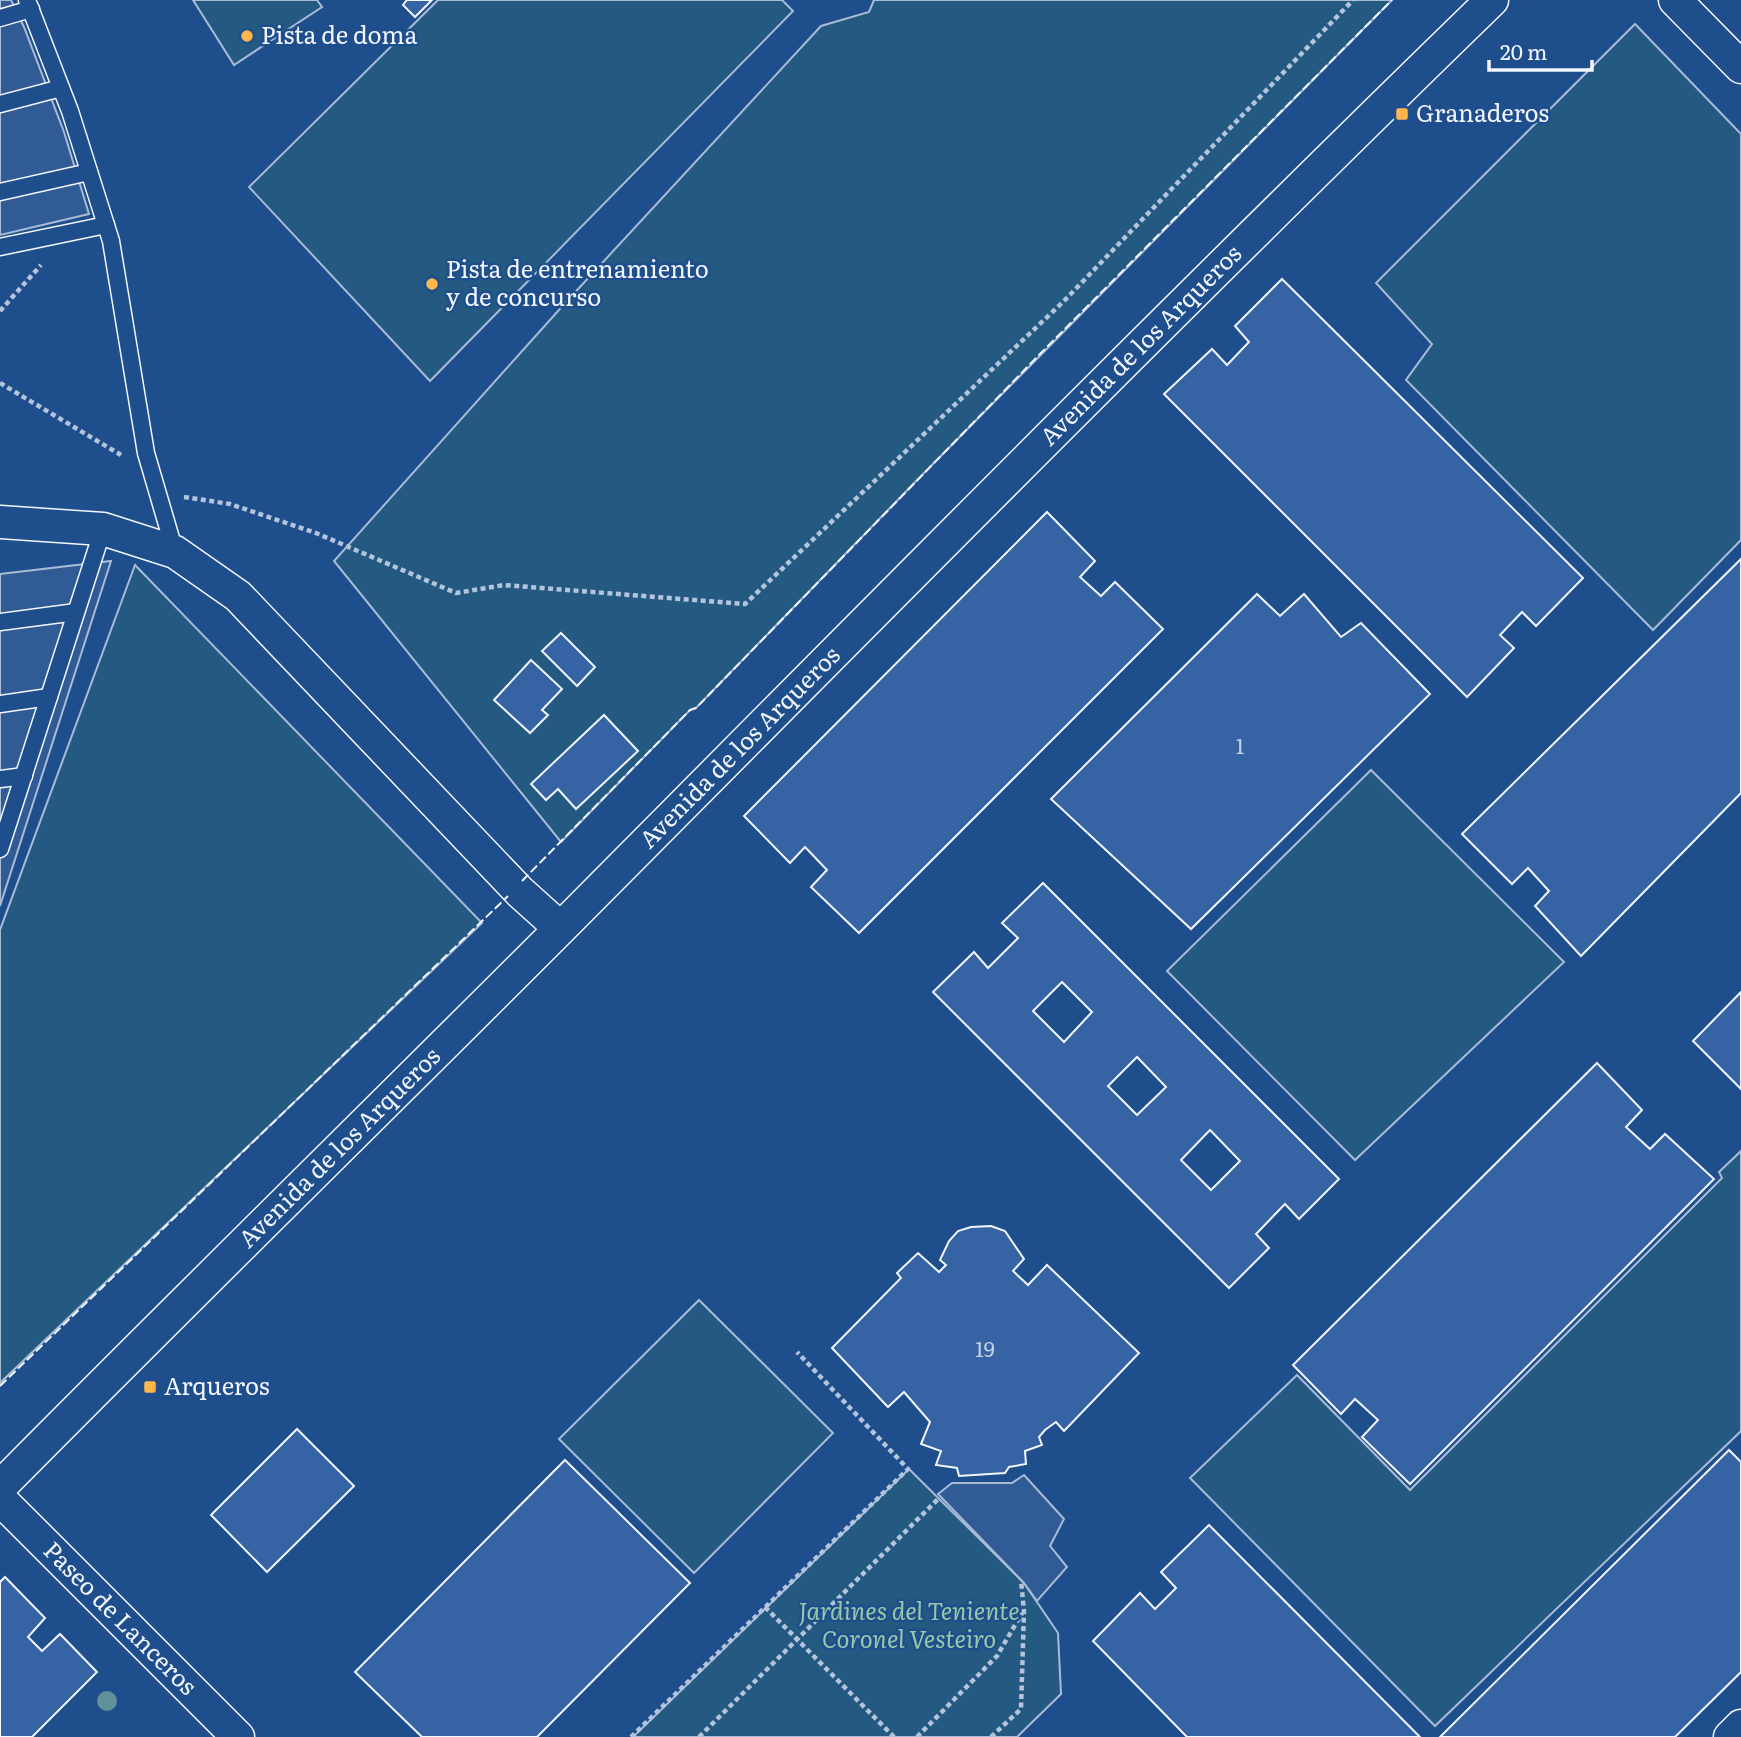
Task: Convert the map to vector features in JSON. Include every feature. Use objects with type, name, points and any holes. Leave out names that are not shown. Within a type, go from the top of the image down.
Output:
[{"type":"street","name":"Avenida de los Arqueros","points":[[0,1500],[0,1487],[126,1359],[1492,0]]},
{"type":"street","points":[[1675,0],[1741,67]]},
{"type":"street","points":[[0,522],[103,529],[175,552],[238,596],[520,892],[560,928]]},
{"type":"street","name":"Paseo de Lanceros","points":[[0,1500],[238,1737]]},
{"type":"street","points":[[1730,1737],[1741,1726]]},
{"type":"lane","points":[[0,18],[29,5],[89,172],[111,241],[146,453],[175,552]]},
{"type":"lane","points":[[0,104],[61,88]]},
{"type":"lane","points":[[0,192],[89,172]]},
{"type":"lane","points":[[0,247],[106,225]]},
{"type":"lane","points":[[0,849],[103,529]]},
{"type":"lane","points":[[0,622],[76,612]]},
{"type":"lane","points":[[0,704],[49,698]]},
{"type":"lane","points":[[0,779],[24,776]]},
{"type":"path","points":[[158,493],[230,504],[316,533],[456,593],[505,585],[745,604],[1065,301],[1353,0]]},
{"type":"path","points":[[0,312],[53,251],[57,235]]},
{"type":"path","points":[[0,383],[118,455],[146,453]]},
{"type":"path","points":[[631,1737],[908,1469],[797,1352]]},
{"type":"path","points":[[699,1737],[938,1499]]},
{"type":"path","points":[[991,1737],[1021,1709],[1024,1611],[1021,1580]]},
{"type":"path","points":[[765,1607],[894,1737]]},
{"type":"path","points":[[916,1737],[997,1656],[1024,1611]]},
{"type":"green space","name":"Pista de doma","points":[[193,0],[317,0],[322,7],[234,65]]},
{"type":"green space","name":"Pista de entrenamiento y de concurso","points":[[438,0],[782,0],[793,11],[430,381],[249,187]]},
{"type":"green space","points":[[874,0],[1392,0],[561,842],[334,561],[567,301],[821,26],[869,12]]},
{"type":"green space","points":[[1635,24],[1741,134],[1741,540],[1653,630],[1406,380],[1432,344],[1376,283]]},
{"type":"green space","points":[[135,565],[482,923],[0,1383],[0,930]]},
{"type":"green space","points":[[1371,770],[1564,962],[1355,1160],[1167,971]]},
{"type":"green space","points":[[1741,1151],[1741,1431],[1435,1726],[1190,1478],[1297,1375],[1410,1490],[1722,1178],[1719,1172]]},
{"type":"green space","points":[[699,1300],[833,1433],[694,1573],[559,1439]]},
{"type":"green space","name":"Jardines del Teniente Coronel Vesteiro","points":[[909,1469],[1024,1583],[1058,1633],[1061,1694],[1017,1737],[633,1737]]},
{"type":"shaded area","points":[[0,0],[11,0],[24,27],[64,132],[89,214],[0,235]]},
{"type":"shaded area","points":[[111,561],[0,906],[0,574]]},
{"type":"shaded area","points":[[1024,1475],[1064,1519],[1050,1546],[1067,1567],[1037,1601],[1024,1583],[938,1494],[952,1483],[1012,1483]]},
{"type":"building","points":[[407,0],[432,0],[415,17],[403,5]]},
{"type":"building","points":[[1282,279],[1583,578],[1536,626],[1522,612],[1500,635],[1514,648],[1467,697],[1164,394],[1212,349],[1227,365],[1249,342],[1235,326]]},
{"type":"building","points":[[1047,512],[1095,561],[1080,577],[1101,596],[1115,582],[1163,629],[859,933],[811,887],[827,870],[805,847],[790,863],[744,816]]},
{"type":"building","points":[[1741,559],[1741,793],[1581,956],[1535,906],[1549,891],[1528,868],[1512,884],[1462,834]]},
{"type":"building","points":[[1257,594],[1280,616],[1304,594],[1341,637],[1361,623],[1430,694],[1191,929],[1051,799]]},
{"type":"building","points":[[561,633],[595,667],[577,686],[542,651]]},
{"type":"building","points":[[531,660],[562,689],[542,710],[548,715],[530,733],[494,700]]},
{"type":"building","points":[[604,715],[638,751],[576,809],[558,789],[546,800],[531,784]]},
{"type":"building","points":[[1043,883],[1339,1179],[1299,1219],[1285,1204],[1256,1234],[1269,1248],[1229,1288],[933,992],[974,952],[988,968],[1018,938],[1002,923]],"holes":[[[1062,982],[1092,1012],[1064,1042],[1033,1011]],[[1137,1057],[1166,1087],[1137,1115],[1108,1086]],[[1210,1130],[1240,1161],[1211,1190],[1181,1160]]]},
{"type":"building","points":[[1741,992],[1741,1089],[1693,1041]]},
{"type":"building","points":[[1597,1063],[1642,1110],[1626,1127],[1650,1149],[1665,1134],[1714,1179],[1410,1484],[1362,1437],[1378,1420],[1355,1399],[1341,1414],[1293,1365]]},
{"type":"building","points":[[991,1226],[1005,1231],[1024,1259],[1013,1271],[1028,1285],[1047,1265],[1139,1353],[1064,1431],[1056,1422],[1045,1430],[1039,1437],[1042,1445],[1025,1451],[1026,1464],[1009,1467],[1005,1473],[959,1476],[957,1468],[936,1465],[941,1451],[921,1444],[930,1422],[904,1392],[888,1407],[832,1348],[901,1278],[897,1273],[918,1253],[939,1272],[946,1265],[940,1260],[949,1241],[958,1231]]},
{"type":"building","points":[[297,1429],[354,1486],[267,1572],[211,1515]]},
{"type":"building","points":[[1729,1450],[1741,1462],[1741,1672],[1675,1737],[1440,1737]]},
{"type":"building","points":[[565,1460],[690,1583],[537,1737],[422,1737],[355,1672]]},
{"type":"building","points":[[1209,1525],[1420,1737],[1187,1737],[1093,1641],[1140,1593],[1155,1609],[1176,1588],[1161,1572]]},
{"type":"building","points":[[5,1577],[45,1618],[28,1637],[42,1651],[60,1634],[97,1672],[32,1737],[0,1737],[0,1582]]},
{"type":"fence","points":[[522,881],[690,710],[696,708],[1041,353],[1392,0]]},
{"type":"fence","points":[[0,1386],[508,896]]},
{"type":"place","name":"Pista de doma","points":[[247,36]]},
{"type":"place","name":"Granaderos","points":[[1402,114]]},
{"type":"place","name":"Pista de entrenamiento y de concurso","points":[[432,284]]},
{"type":"place","name":"Arqueros","points":[[150,1387]]}]
